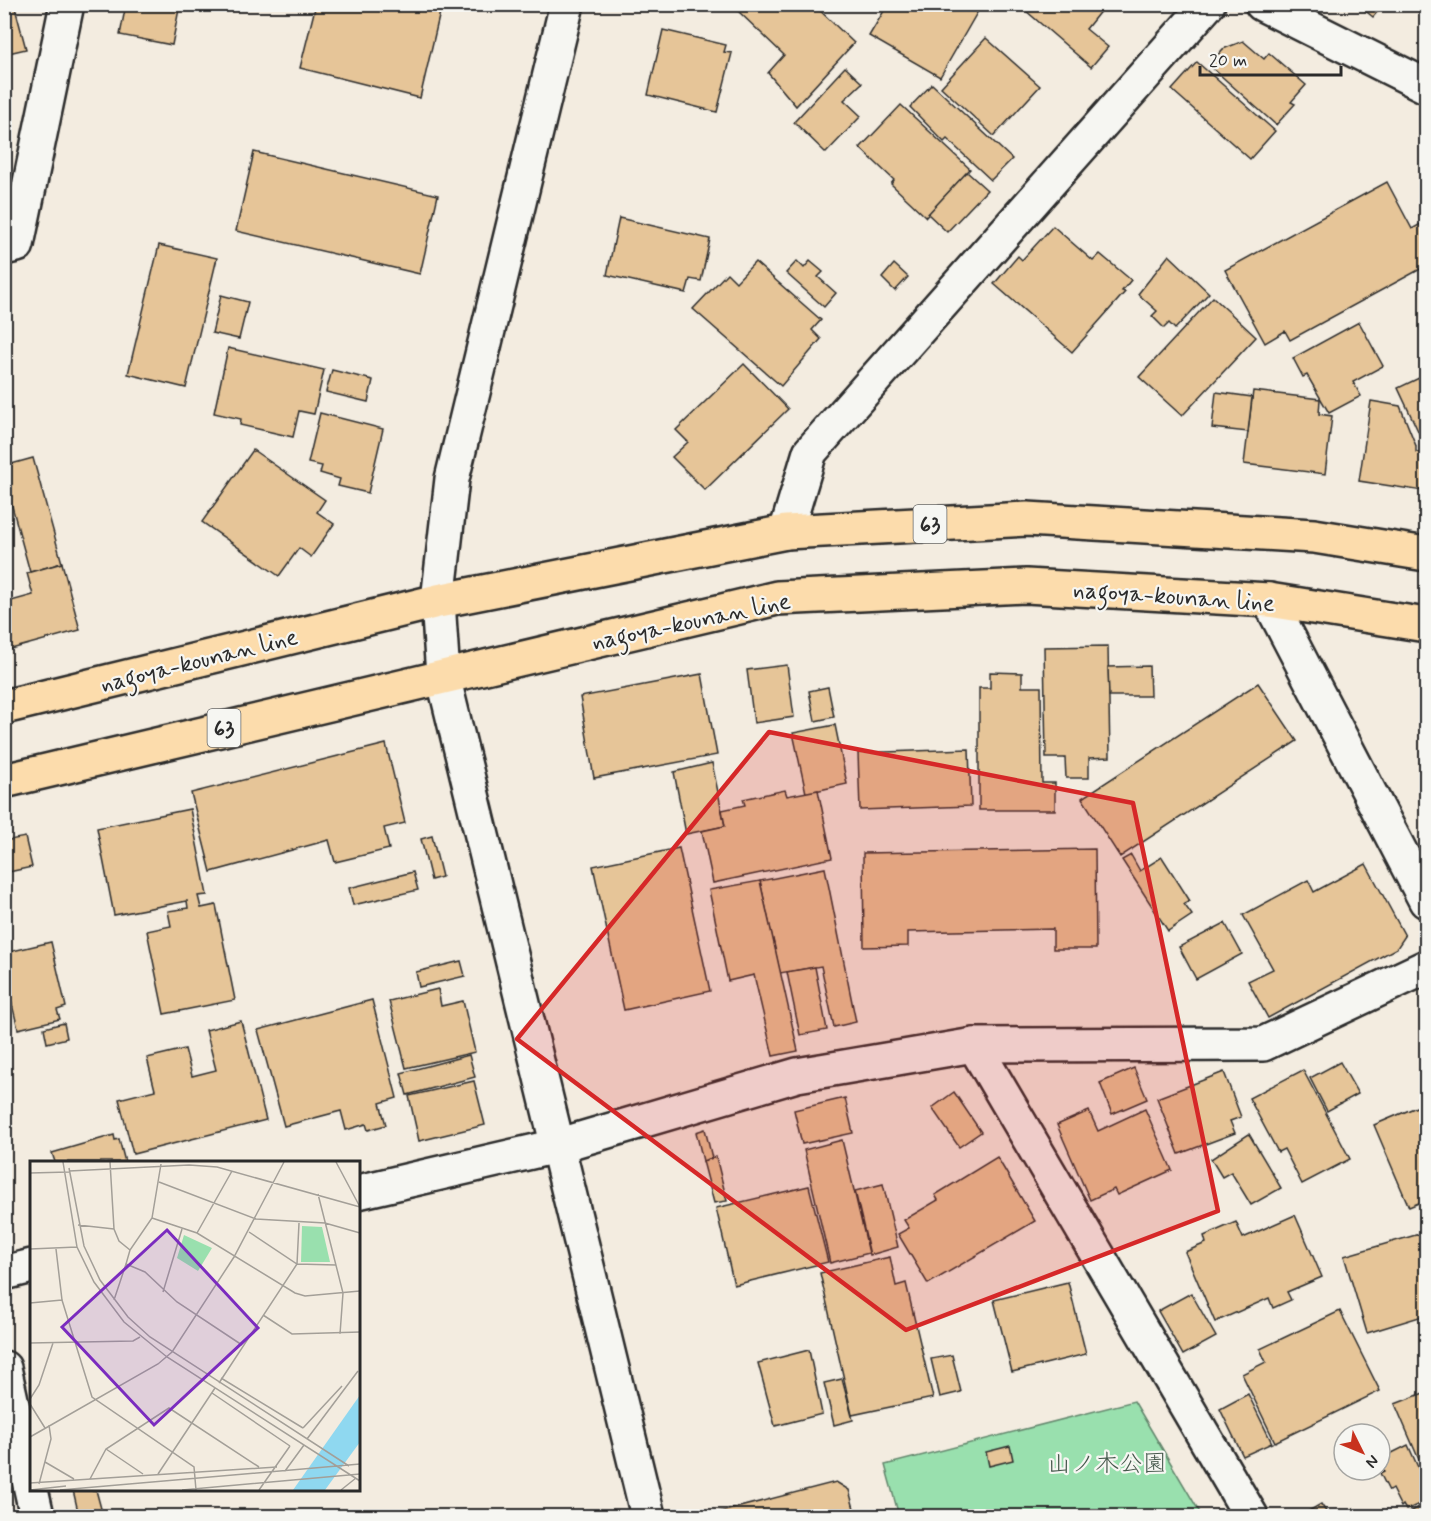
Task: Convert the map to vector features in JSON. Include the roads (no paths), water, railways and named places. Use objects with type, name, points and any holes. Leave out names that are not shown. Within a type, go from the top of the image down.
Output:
[{"type":"main road","name":"nagoya-kounan line","points":[[4,707],[438,601],[786,532],[1027,519],[1314,536],[1426,554]]},
{"type":"main road","name":"nagoya-kounan line","points":[[4,780],[777,598],[1026,586],[1269,600],[1426,625]]},
{"type":"street","points":[[4,248],[17,245],[67,4]]},
{"type":"street","points":[[567,4],[452,479],[438,601],[443,676],[648,1516]]},
{"type":"street","points":[[786,532],[810,452],[1208,4]]},
{"type":"street","points":[[1262,4],[1426,86]]},
{"type":"street","points":[[1269,600],[1426,901]]},
{"type":"street","points":[[360,1192],[557,1146],[797,1075],[974,1045],[1263,1044],[1426,967]]},
{"type":"street","points":[[974,1045],[1251,1516]]},
{"type":"street","points":[[4,1273],[30,1266]]},
{"type":"street","points":[[4,1368],[30,1485]]},
{"type":"street","points":[[31,1491],[37,1516]]},
{"type":"park label","name":"山ノ木公園","points":[[1107,1463]]}]
